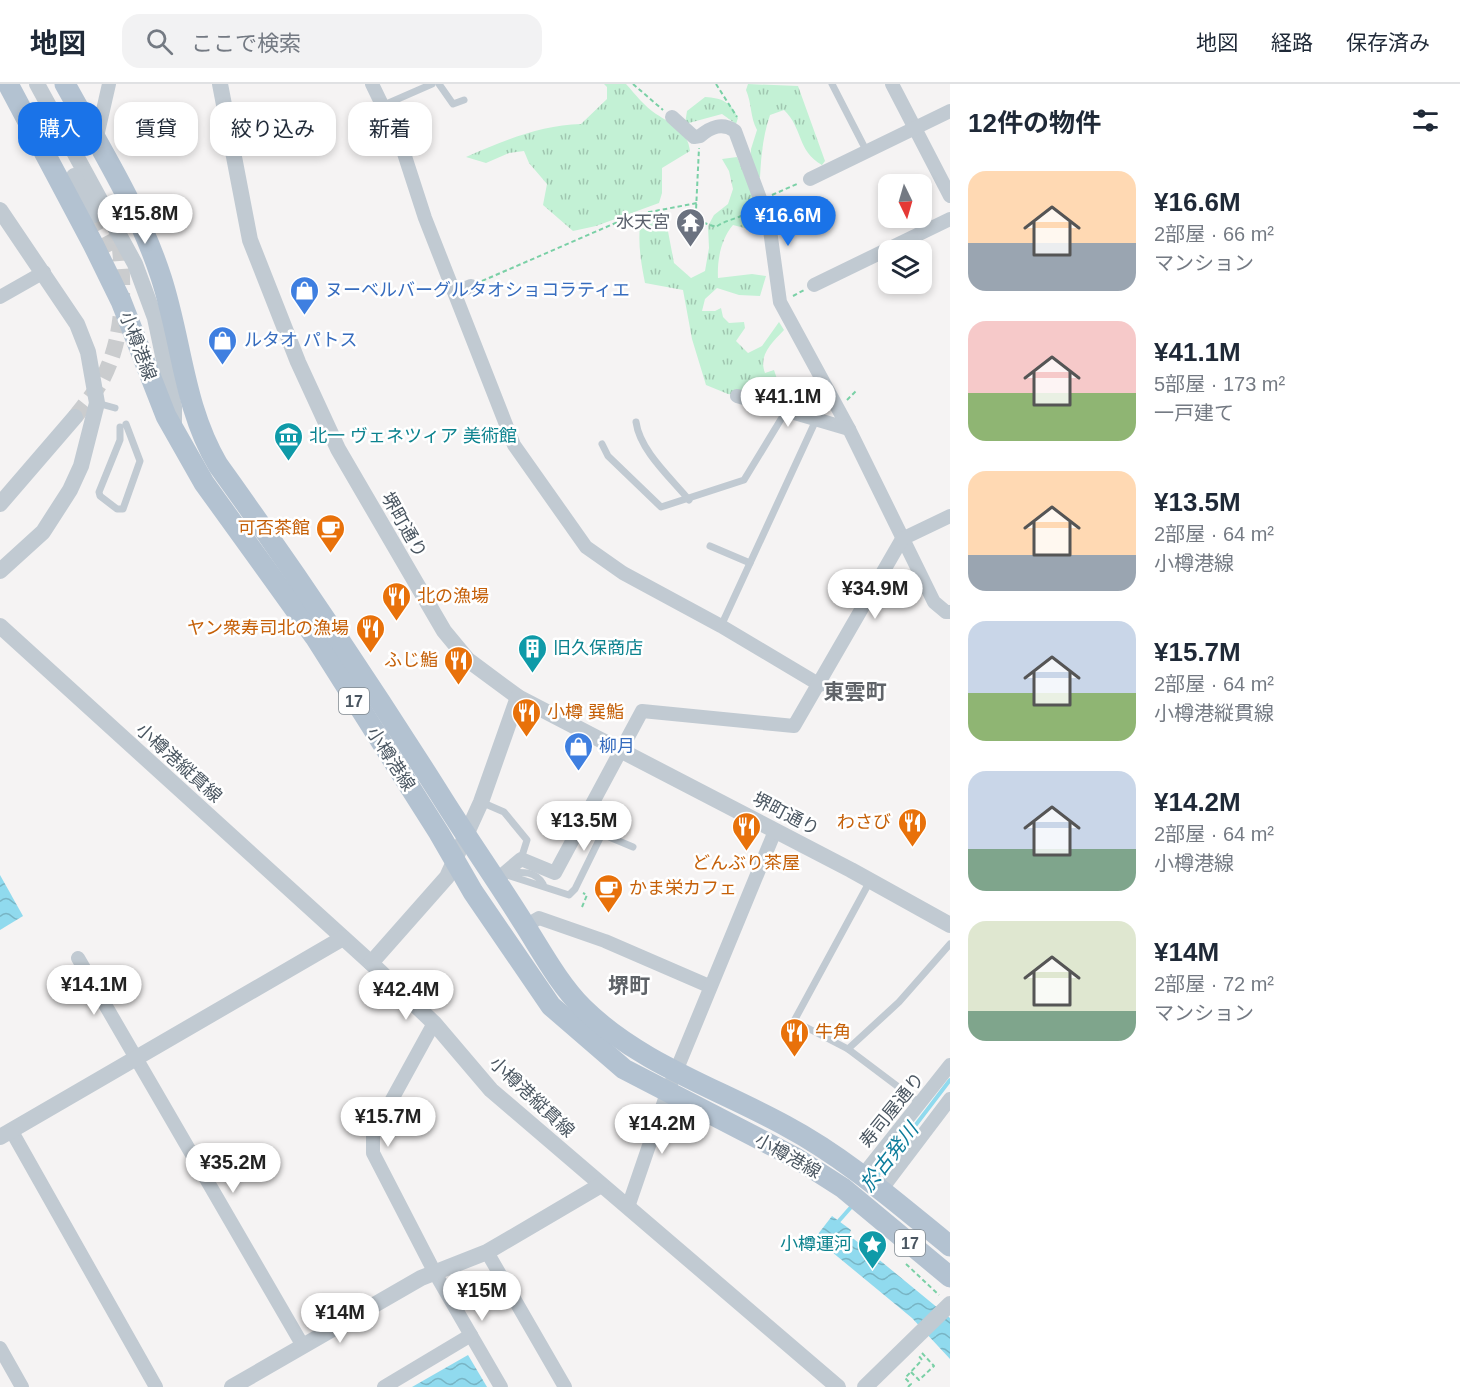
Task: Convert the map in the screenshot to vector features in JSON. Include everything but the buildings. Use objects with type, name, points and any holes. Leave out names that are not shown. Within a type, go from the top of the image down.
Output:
[{"type":"main road","name":"小樽港線","points":[[8,84],[121,301],[151,382],[175,432],[204,483],[315,637],[455,862],[551,1005],[624,1069],[796,1158],[843,1188],[950,1276]]},
{"type":"main road","name":"小樽港線","points":[[65,84],[75,102]]},
{"type":"main road","name":"小樽港線","points":[[102,153],[148,242],[160,275],[172,313],[182,372],[202,438],[218,465],[346,647],[465,838],[500,877],[525,926],[552,968],[582,1007],[617,1036],[675,1072],[787,1126],[862,1176],[950,1246]]},
{"type":"street","points":[[24,84],[94,215]]},
{"type":"street","points":[[37,84],[135,264],[155,318],[174,407],[175,432]]},
{"type":"street","points":[[48,84],[113,204]]},
{"type":"street","points":[[102,115],[109,84]]},
{"type":"street","name":"堺町通り","points":[[220,84],[256,256],[298,362],[338,449],[444,631],[468,660],[518,697],[870,880],[950,925]]},
{"type":"street","points":[[372,84],[382,102]]},
{"type":"street","points":[[892,84],[950,196]]},
{"type":"street","points":[[810,179],[950,111]]},
{"type":"street","points":[[672,117],[694,137],[719,126],[727,126],[735,131],[769,223],[780,302],[785,307],[849,429],[934,602],[946,612],[950,612]]},
{"type":"street","points":[[403,156],[514,445],[553,496],[586,547],[622,573],[721,626],[820,686]]},
{"type":"street","points":[[0,210],[77,324],[105,408],[81,466],[56,514],[43,532],[0,571]]},
{"type":"street","points":[[814,285],[950,219]]},
{"type":"street","points":[[0,297],[44,272]]},
{"type":"street","points":[[455,293],[471,286]]},
{"type":"street","points":[[737,396],[849,429]]},
{"type":"street","points":[[0,504],[75,417]]},
{"type":"street","points":[[500,877],[522,859],[555,873],[642,711],[794,726],[820,686],[902,538],[950,516]]},
{"type":"street","name":"小樽港縦貫線","points":[[0,626],[371,963],[434,1023],[491,1090],[838,1387]]},
{"type":"street","points":[[371,963],[447,877],[481,802],[518,697]]},
{"type":"street","points":[[628,1207],[675,1072],[775,831]]},
{"type":"street","points":[[525,926],[539,918],[604,941],[710,986]]},
{"type":"street","points":[[156,1387],[6,1133],[343,938]]},
{"type":"street","points":[[78,958],[303,1346]]},
{"type":"street","points":[[434,1023],[373,1134],[373,1153],[435,1273],[501,1387]]},
{"type":"street","name":"寿司屋通り","points":[[862,1176],[950,1065]]},
{"type":"street","points":[[881,1190],[950,1099]]},
{"type":"street","points":[[232,1387],[421,1278],[487,1252],[601,1185]]},
{"type":"street","points":[[487,1252],[565,1387]]},
{"type":"street","points":[[865,1387],[948,1305]]},
{"type":"street","points":[[384,1387],[471,1335]]},
{"type":"street","points":[[0,1348],[22,1387]]},
{"type":"lane","points":[[391,102],[432,84]]},
{"type":"lane","points":[[439,84],[453,104],[464,100]]},
{"type":"lane","points":[[832,84],[867,152]]},
{"type":"lane","points":[[602,444],[608,456],[661,507],[689,500],[744,480],[786,411]]},
{"type":"lane","points":[[721,626],[816,420]]},
{"type":"lane","points":[[636,422],[642,441],[689,500]]},
{"type":"lane","points":[[123,426],[140,460],[123,508],[117,509],[100,496],[99,492],[120,440],[123,426]]},
{"type":"lane","points":[[710,546],[750,563]]},
{"type":"lane","points":[[481,802],[504,812],[527,840],[522,859]]},
{"type":"lane","points":[[500,877],[525,872],[539,877],[543,884],[569,895],[575,889],[602,834],[633,847]]},
{"type":"lane","points":[[870,880],[794,1021],[848,1049],[921,1104]]},
{"type":"lane","points":[[848,1049],[898,1002],[950,945]]},
{"type":"path","points":[[633,84],[672,117]]},
{"type":"path","points":[[695,231],[700,136]]},
{"type":"path","points":[[696,220],[716,227],[725,219],[746,214],[760,196],[810,179]]},
{"type":"path","points":[[471,286],[634,215],[697,203]]},
{"type":"path","points":[[785,307],[814,285]]},
{"type":"path","points":[[582,892],[587,894],[582,907]]},
{"type":"path","points":[[585,899],[590,901]]},
{"type":"path","points":[[905,1263],[948,1305]]},
{"type":"path","points":[[911,1372],[919,1380],[934,1365],[924,1354]]},
{"type":"path","points":[[908,1387],[911,1384],[905,1378],[922,1360],[918,1355]]},
{"type":"green space","points":[[604,84],[626,84],[648,108],[683,133],[689,144],[690,151],[662,168],[662,193],[659,203],[596,226],[573,231],[543,205],[547,184],[529,163],[524,151],[509,153],[486,163],[466,157],[537,131],[581,124],[607,99],[607,87]]},
{"type":"green space","points":[[748,84],[798,86],[825,161],[822,165],[808,153],[794,124],[784,110],[770,115],[763,146],[760,178],[750,166],[751,149],[757,130],[746,90]]},
{"type":"green space","points":[[705,97],[716,98],[729,105],[738,118],[736,124],[722,114],[685,124],[687,111]]},
{"type":"green space","points":[[737,157],[759,209],[761,222],[752,230],[733,225],[725,237],[721,250],[718,278],[752,274],[766,276],[760,296],[739,295],[717,288],[705,299],[702,311],[715,311],[721,308],[723,317],[729,323],[744,322],[745,328],[736,341],[748,353],[762,346],[779,322],[784,330],[767,350],[763,361],[765,373],[774,370],[777,379],[774,386],[781,395],[778,403],[728,394],[706,385],[692,339],[683,290],[645,283],[642,268],[640,225],[659,216],[667,226],[674,263],[691,278],[705,271],[709,248],[708,226],[714,215],[728,204],[733,189],[729,171],[722,159]]},
{"type":"water","points":[[0,875],[23,916],[0,930]]},
{"type":"water","name":"小樽運河","points":[[832,1216],[851,1230],[849,1235],[950,1318],[950,1359],[912,1318],[815,1238]]},
{"type":"water","points":[[468,1355],[487,1387],[412,1387]]},
{"type":"waterway","name":"於古発川","points":[[876,1177],[950,1080]]},
{"type":"waterway","name":"於古発川","points":[[837,1223],[852,1206]]},
{"type":"tunnel","points":[[75,417],[102,380],[111,360],[121,316],[122,270],[113,204]]},
{"type":"tunnel","points":[[94,215],[117,259]]},
{"type":"place","name":"水天宮","points":[[691,248]]},
{"type":"place","name":"ヌーベルバーグルタオショコラティエ","points":[[304,316]]},
{"type":"place","name":"ルタオ パトス","points":[[223,366]]},
{"type":"place","name":"北一 ヴェネツィア 美術館","points":[[288,462]]},
{"type":"place","name":"可否茶館","points":[[331,554]]},
{"type":"place","name":"北の漁場","points":[[396,622]]},
{"type":"place","name":"ヤン衆寿司北の漁場","points":[[370,654]]},
{"type":"place","name":"旧久保商店","points":[[532,674]]},
{"type":"place","name":"ふじ鮨","points":[[459,686]]},
{"type":"place","name":"小樽 巽鮨","points":[[526,738]]},
{"type":"place","name":"柳月","points":[[578,772]]},
{"type":"place","name":"わさび","points":[[912,848]]},
{"type":"place","name":"どんぶり茶屋","points":[[746,852]]},
{"type":"place","name":"かま栄カフェ","points":[[608,914]]},
{"type":"place","name":"牛角","points":[[794,1058]]},
{"type":"place","name":"小樽運河","points":[[873,1270]]},
{"type":"district","name":"東雲町","points":[[855,692]]},
{"type":"district","name":"堺町","points":[[629,986]]}]
